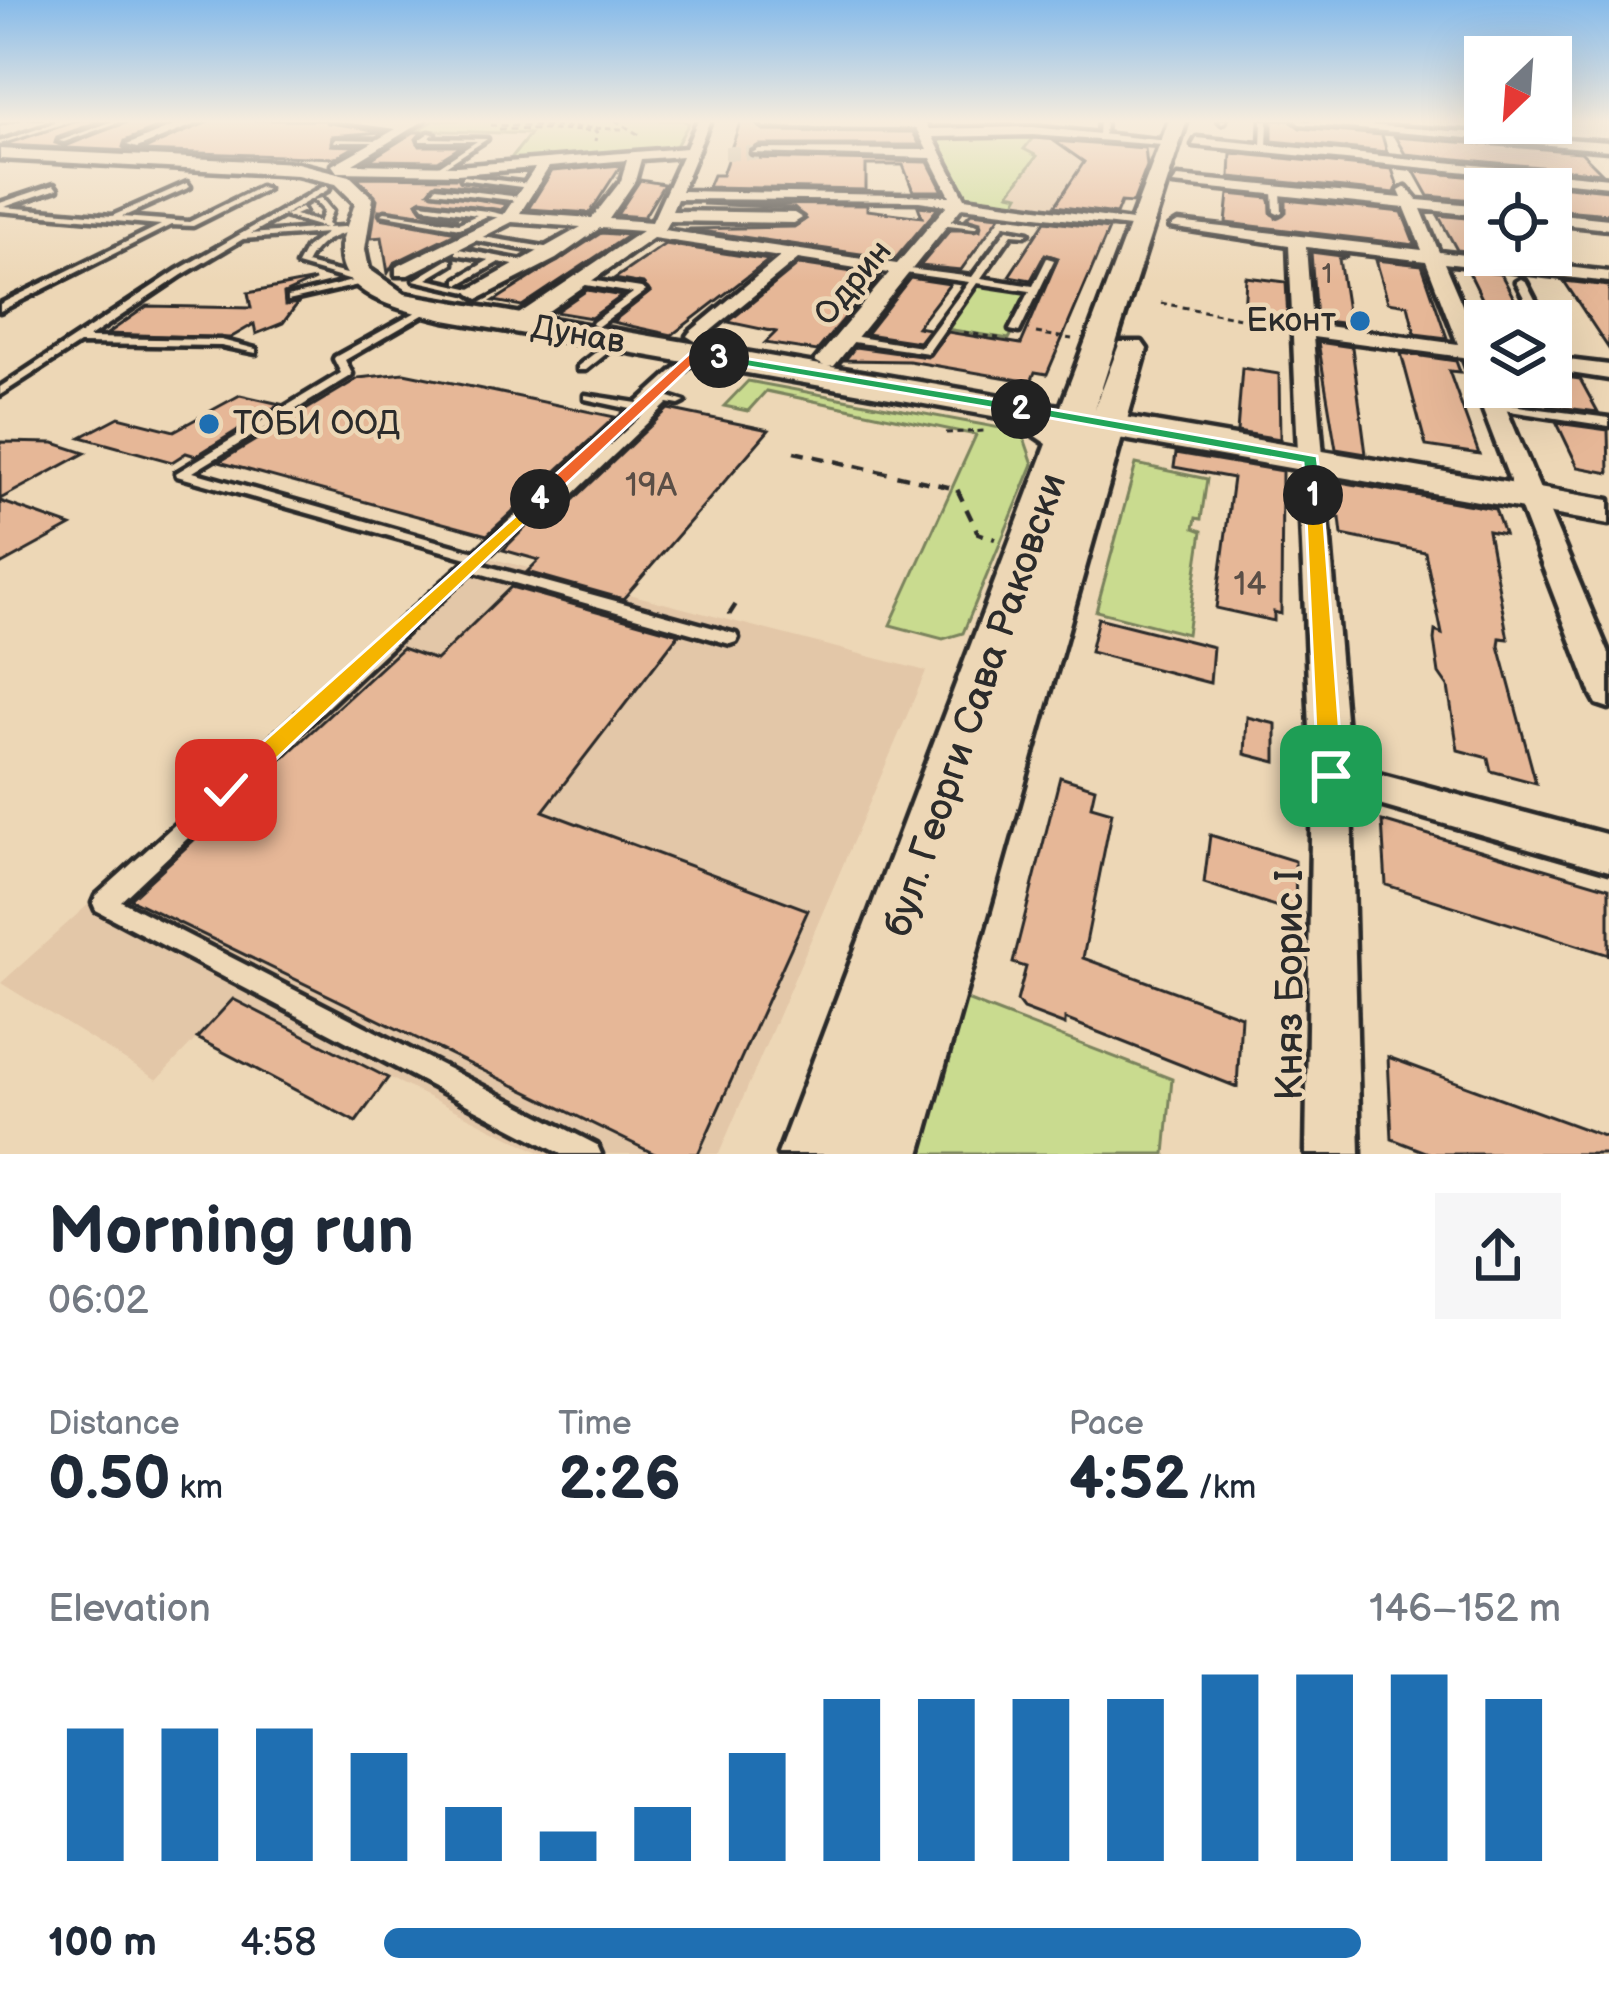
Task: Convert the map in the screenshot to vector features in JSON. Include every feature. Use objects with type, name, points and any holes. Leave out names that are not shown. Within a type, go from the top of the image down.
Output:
[{"type":"main road","points":[[331,174],[344,176],[366,202],[348,229],[352,264],[364,281]]},
{"type":"main road","name":"бул. Георги Сава Раковски","points":[[880,1154],[1152,174]]},
{"type":"main road","name":"бул. Георги Сава Раковски","points":[[818,1154],[1181,174]]},
{"type":"main road","name":"Дунав","points":[[364,281],[396,300],[430,308],[517,324],[697,345],[1010,407]]},
{"type":"main road","points":[[1010,407],[1050,428],[1311,459],[1609,512]]},
{"type":"street","points":[[344,176],[383,174]]},
{"type":"street","points":[[510,217],[537,174]]},
{"type":"street","points":[[478,293],[598,223],[629,174]]},
{"type":"street","points":[[517,324],[658,225],[685,174]]},
{"type":"street","points":[[942,174],[951,212]]},
{"type":"street","points":[[1400,174],[1464,324]]},
{"type":"street","points":[[1522,174],[1609,182]]},
{"type":"street","points":[[1178,182],[1272,186],[1464,209]]},
{"type":"street","points":[[673,195],[1095,218],[1136,230],[1064,229],[951,212]]},
{"type":"street","name":"Одрин","points":[[826,361],[951,212]]},
{"type":"street","points":[[402,271],[510,217],[658,225],[794,218]]},
{"type":"street","points":[[1572,220],[1609,224]]},
{"type":"street","points":[[658,225],[794,254],[905,270]]},
{"type":"street","points":[[1178,227],[1217,232],[1288,227],[1464,263]]},
{"type":"street","name":"Княз Борис I","points":[[1288,227],[1311,459],[1331,776],[1333,1154]]},
{"type":"street","points":[[697,345],[794,254]]},
{"type":"street","points":[[1572,276],[1609,277]]},
{"type":"street","points":[[1300,329],[1464,351]]},
{"type":"street","points":[[1572,366],[1609,372]]},
{"type":"street","points":[[1494,408],[1609,695]]},
{"type":"street","points":[[1331,776],[1609,853]]},
{"type":"lane","points":[[344,176],[318,200],[288,216],[348,229]]},
{"type":"lane","points":[[464,178],[524,193]]},
{"type":"lane","points":[[112,218],[187,184]]},
{"type":"lane","points":[[1272,186],[1288,227]]},
{"type":"lane","points":[[0,207],[54,187]]},
{"type":"lane","points":[[0,392],[236,238],[326,187]]},
{"type":"lane","points":[[0,207],[190,224],[263,189]]},
{"type":"lane","points":[[436,189],[524,193]]},
{"type":"lane","points":[[318,200],[328,211],[322,225]]},
{"type":"lane","points":[[424,205],[510,217]]},
{"type":"lane","points":[[951,212],[974,226]]},
{"type":"lane","points":[[385,214],[460,226],[487,213]]},
{"type":"lane","points":[[0,308],[170,223]]},
{"type":"lane","points":[[236,238],[348,229]]},
{"type":"lane","points":[[348,229],[309,250],[301,265],[364,281]]},
{"type":"lane","points":[[846,338],[924,352],[1010,230],[1025,232]]},
{"type":"lane","points":[[471,237],[551,251]]},
{"type":"lane","points":[[459,252],[528,265]]},
{"type":"lane","points":[[460,280],[498,259]]},
{"type":"lane","points":[[1015,330],[1050,260]]},
{"type":"lane","points":[[449,262],[419,280],[478,293]]},
{"type":"lane","points":[[905,270],[1036,290]]},
{"type":"lane","points":[[291,299],[364,281]]},
{"type":"lane","points":[[580,368],[640,291],[583,282]]},
{"type":"lane","points":[[0,298],[18,299]]},
{"type":"lane","points":[[430,308],[339,359],[347,374],[182,473],[730,638]]},
{"type":"lane","points":[[77,341],[221,343],[252,351]]},
{"type":"lane","points":[[587,1154],[104,903],[641,404],[697,345]]},
{"type":"lane","points":[[592,395],[641,404]]},
{"type":"lane","points":[[559,500],[666,400],[679,402]]},
{"type":"lane","points":[[1551,408],[1609,422]]},
{"type":"path","points":[[1161,303],[1300,329]]},
{"type":"path","points":[[940,328],[1009,339],[1015,330],[1073,340]]},
{"type":"path","points":[[794,452],[958,488],[978,533],[1006,543]]},
{"type":"shaded area","points":[[1023,174],[1145,174],[1135,206],[1123,205],[1117,216],[1014,204],[1019,196],[1008,194]]},
{"type":"shaded area","points":[[481,551],[486,557],[926,671],[719,1154],[543,1154],[233,1000],[157,1080],[1,983]]},
{"type":"green space","points":[[953,174],[1023,174],[1009,193],[1019,195],[1014,204],[965,198]]},
{"type":"green space","points":[[974,280],[1036,289],[1009,339],[940,328]]},
{"type":"green space","points":[[748,381],[1022,432],[1033,464],[963,633],[943,639],[890,625],[976,435],[766,391],[748,411],[724,406]]},
{"type":"green space","points":[[1136,464],[1207,479],[1201,519],[1196,518],[1194,528],[1202,531],[1187,634],[1096,611]]},
{"type":"green space","points":[[964,999],[1172,1079],[1165,1154],[921,1154]]},
{"type":"building","points":[[550,174],[615,174],[590,213],[528,209]]},
{"type":"building","points":[[866,174],[866,190],[708,187],[713,175]]},
{"type":"building","points":[[906,174],[934,174],[943,191],[913,191]]},
{"type":"building","points":[[1076,174],[1144,174],[1133,203],[1121,202],[1116,214],[1055,206]]},
{"type":"building","points":[[1394,174],[1398,187],[1395,193],[1230,177]]},
{"type":"building","points":[[1416,174],[1464,176],[1464,199],[1428,196]]},
{"type":"building","points":[[357,177],[458,178],[514,191],[437,183],[429,191],[505,204],[502,210],[417,202],[423,211],[458,218],[379,210],[380,218],[457,232],[394,263],[388,273],[382,237],[371,238],[377,199]]},
{"type":"building","points":[[640,180],[664,184],[644,217],[617,215]]},
{"type":"building","points":[[1572,186],[1609,190],[1609,214],[1572,211]]},
{"type":"building","points":[[1229,194],[1269,198],[1276,218],[1286,212],[1286,200],[1402,212],[1415,245],[1226,223]]},
{"type":"building","points":[[702,204],[867,205],[867,210],[922,217],[918,206],[938,208],[895,259],[688,229],[794,227],[806,219],[794,208]]},
{"type":"building","points":[[971,213],[1000,216],[961,270],[920,266],[950,230],[980,230],[980,222],[966,218]]},
{"type":"building","points":[[1438,215],[1464,218],[1464,251],[1457,250]]},
{"type":"building","points":[[1045,221],[1109,229],[1047,374],[1035,372],[1031,382],[909,361],[845,360],[855,347],[927,357],[948,332],[1021,344],[1058,258],[1045,254],[1031,280],[1009,276]]},
{"type":"building","points":[[601,233],[629,235],[522,306],[494,301]]},
{"type":"building","points":[[665,244],[769,260],[672,335],[612,322],[650,292],[643,284],[614,279]]},
{"type":"building","points":[[1311,252],[1349,257],[1339,259],[1349,324],[1316,320]]},
{"type":"building","points":[[1376,260],[1422,265],[1447,338],[1415,334],[1408,305],[1388,302]]},
{"type":"building","points":[[799,264],[880,276],[817,351],[765,343],[776,332],[728,322]]},
{"type":"building","points":[[1471,276],[1502,276],[1515,300],[1483,300]]},
{"type":"building","points":[[1246,277],[1286,282],[1288,320],[1244,314]]},
{"type":"building","points":[[910,278],[950,284],[917,327],[929,329],[919,342],[866,334]]},
{"type":"building","points":[[315,280],[284,294],[285,305],[298,303],[283,323],[256,334],[254,324],[230,338],[107,334],[147,306],[251,308],[248,293]]},
{"type":"building","points":[[1564,281],[1609,286],[1609,349]]},
{"type":"building","points":[[587,290],[622,296],[591,318],[555,312]]},
{"type":"building","points":[[1318,342],[1352,347],[1366,454],[1336,449]]},
{"type":"building","points":[[1401,353],[1456,361],[1460,372],[1449,371],[1479,454],[1426,446]]},
{"type":"building","points":[[1242,368],[1279,374],[1280,439],[1237,432]]},
{"type":"building","points":[[404,373],[615,417],[487,535],[219,462],[359,378]]},
{"type":"building","points":[[1572,378],[1580,379],[1598,412],[1565,408],[1572,408]]},
{"type":"building","name":"ТОБИ ООД","points":[[240,395],[280,404],[196,456],[186,453],[172,462],[81,437],[119,417],[174,431]]},
{"type":"building","points":[[668,409],[769,430],[623,599],[527,572],[539,560],[503,550],[549,504],[567,506]]},
{"type":"building","points":[[1557,423],[1608,430],[1609,473],[1578,467]]},
{"type":"building","points":[[0,442],[54,443],[85,453],[0,499]]},
{"type":"building","points":[[1176,453],[1282,471],[1281,614],[1274,612],[1274,621],[1216,608],[1233,478],[1174,467]]},
{"type":"building","points":[[1329,480],[1495,509],[1504,534],[1488,531],[1508,639],[1500,638],[1499,646],[1536,783],[1491,771],[1488,758],[1458,750],[1448,687],[1439,674],[1435,631],[1442,634],[1425,552],[1342,535],[1340,518],[1333,517]]},
{"type":"building","points":[[0,501],[71,526],[0,565]]},
{"type":"building","points":[[511,587],[679,634],[543,811],[808,910],[698,1154],[655,1154],[130,899],[402,648],[436,660]]},
{"type":"building","points":[[1098,618],[1213,647],[1210,683],[1090,652]]},
{"type":"building","points":[[1247,717],[1276,724],[1276,762],[1245,754]]},
{"type":"building","points":[[1060,777],[1095,788],[1091,806],[1112,812],[1083,958],[1241,1016],[1237,1087],[1065,1019],[1065,1025],[1023,1009],[1017,1001],[1026,967],[1013,963]]},
{"type":"building","points":[[1382,821],[1609,888],[1609,955],[1386,885]]},
{"type":"building","points":[[1210,835],[1295,861],[1296,913],[1204,883]]},
{"type":"building","points":[[233,999],[388,1078],[356,1122],[197,1038]]},
{"type":"building","points":[[1388,1057],[1609,1138],[1609,1154],[1431,1154],[1392,1139]]},
{"type":"place","name":"Еконт","points":[[1360,321]]},
{"type":"place","name":"ТОБИ ООД","points":[[209,424]]},
{"type":"route","points":[[226,790],[696,355],[1311,459],[1331,776]]}]
